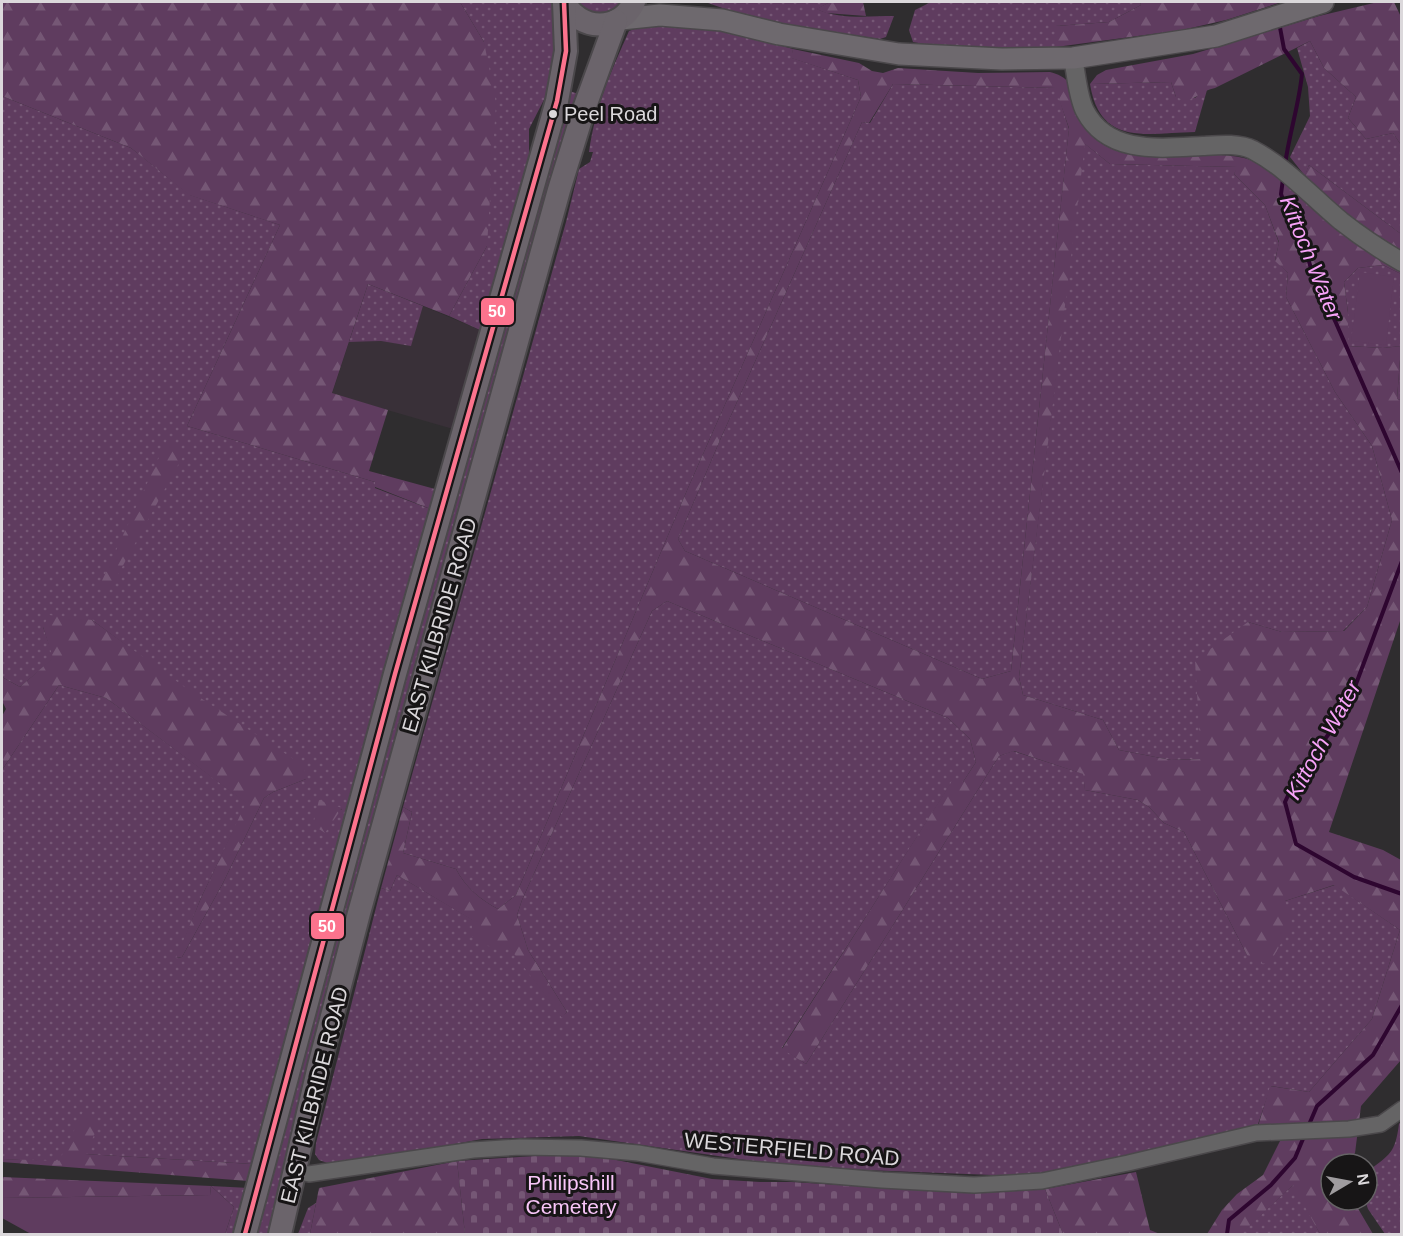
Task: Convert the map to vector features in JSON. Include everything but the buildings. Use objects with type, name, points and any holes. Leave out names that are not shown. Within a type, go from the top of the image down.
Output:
[{"type":"main road","points":[[564,2],[571,13],[584,22],[604,25],[624,14],[672,15],[722,20],[779,34],[899,54],[1002,59],[1073,58],[1216,36],[1323,2]]},
{"type":"main road","name":"EAST KILBRIDE ROAD","points":[[244,1234],[395,674],[557,101],[566,51],[564,2]]},
{"type":"main road","points":[[678,2],[722,20]]},
{"type":"main road","name":"EAST KILBRIDE ROAD","points":[[280,1234],[359,913],[556,201],[587,98],[624,14]]},
{"type":"street","points":[[1073,58],[1084,110],[1102,134],[1123,144],[1226,145],[1250,148],[1292,177],[1342,222],[1401,262]]},
{"type":"street","name":"WESTERFIELD ROAD","points":[[294,1171],[309,1174],[473,1150],[520,1147],[581,1148],[638,1153],[713,1166],[974,1185],[1042,1181],[1256,1132],[1349,1130],[1381,1124],[1401,1109]]},
{"type":"shaded area","points":[[423,306],[480,330],[453,429],[332,394],[349,342],[381,341],[410,345]]},
{"type":"green space","points":[[2,2],[460,2],[484,42],[496,103],[487,246],[449,316],[368,284],[332,393],[388,410],[369,471],[435,489],[433,510],[375,487],[375,482],[187,426],[280,225],[189,195],[131,148],[2,96]]},
{"type":"green space","points":[[460,2],[553,2],[556,30],[551,86],[529,129],[529,171],[480,330],[449,316],[487,246],[484,42]]},
{"type":"green space","points":[[578,2],[624,2],[607,13],[595,13]]},
{"type":"green space","points":[[705,2],[830,2],[817,9],[845,16],[894,16],[886,37],[880,39],[760,21]]},
{"type":"green space","points":[[830,2],[863,2],[866,16],[826,13],[816,9]]},
{"type":"green space","points":[[931,2],[1140,2],[1141,5],[1109,22],[1056,26],[1056,47],[984,49],[913,42],[909,30],[915,10]]},
{"type":"green space","points":[[1140,2],[1282,2],[1226,20],[1182,30],[1056,47],[1056,26],[1109,22],[1141,5]]},
{"type":"green space","points":[[1378,2],[1394,2],[1401,17],[1401,145],[1393,133],[1366,139],[1348,118],[1356,97],[1324,68],[1310,41],[1186,101],[1176,97],[1171,82],[1090,84],[1097,75],[1106,70],[1193,54],[1319,16]]},
{"type":"green space","points":[[643,26],[717,28],[793,49],[792,58],[858,80],[861,97],[688,488],[516,895],[498,909],[474,892],[456,869],[403,853],[412,812],[403,807],[579,169],[590,162],[593,152],[589,152],[600,104],[629,31]]},
{"type":"green space","points":[[1310,41],[1324,68],[1356,97],[1348,118],[1366,139],[1393,133],[1401,145],[1401,234],[1309,165],[1305,176],[1290,157],[1310,116],[1308,87],[1297,48]]},
{"type":"green space","points":[[793,49],[859,63],[872,71],[883,73],[898,68],[978,73],[1050,72],[1061,76],[1068,82],[1076,112],[1083,124],[1097,140],[1108,147],[1140,156],[1227,155],[1244,158],[1264,167],[1298,192],[1309,165],[1401,234],[1401,274],[1383,265],[1358,268],[1344,282],[1348,313],[1348,346],[1383,348],[1401,346],[1397,399],[1402,400],[1401,618],[1329,832],[1383,850],[1401,860],[1401,1060],[1361,1106],[1355,1152],[1319,1152],[1319,1212],[1360,1212],[1373,1234],[1320,1234],[1293,1185],[1241,1234],[1207,1234],[1222,1210],[1237,1194],[1263,1175],[1284,1133],[1256,1133],[1270,1086],[1309,1092],[1372,1019],[1400,930],[1334,885],[1285,901],[1292,924],[1271,961],[1262,964],[1247,955],[1184,832],[1164,823],[1149,807],[1138,800],[1085,790],[1083,774],[1014,751],[999,756],[806,1064],[782,1049],[952,781],[963,782],[976,762],[970,739],[948,718],[667,601],[652,611],[517,915],[528,950],[567,1012],[562,1018],[509,947],[492,948],[472,936],[472,920],[397,875],[390,891],[381,888],[403,807],[412,812],[403,853],[456,869],[474,892],[498,909],[516,895],[688,488],[861,97],[858,80],[791,58]],"holes":[[[893,84],[1055,88],[1069,128],[1011,671],[982,679],[685,551],[678,539],[862,122],[869,123]],[[1085,144],[1110,164],[1237,167],[1234,174],[1265,205],[1279,242],[1275,261],[1288,273],[1286,297],[1335,392],[1372,446],[1392,520],[1367,607],[1344,631],[1282,632],[1248,622],[1195,660],[1201,759],[1171,760],[1119,750],[1103,720],[1023,695],[1019,677]]]},
{"type":"green space","points":[[1171,82],[1176,97],[1195,98],[1205,89],[1207,90],[1195,132],[1143,134],[1115,127],[1104,118],[1095,104],[1090,84]]},
{"type":"green space","points":[[893,84],[1056,88],[1069,129],[1011,671],[982,679],[685,551],[678,539],[862,122],[870,123]]},
{"type":"green space","points":[[569,91],[579,94],[272,1234],[257,1234],[365,825]]},
{"type":"green space","points":[[2,96],[131,148],[190,195],[280,225],[187,426],[375,482],[375,488],[433,510],[252,1164],[84,1154],[59,1162],[2,1159],[2,770],[59,685],[106,698],[247,803],[201,898],[177,958],[182,957],[223,883],[264,798],[306,779],[92,620],[43,627],[54,658],[20,687],[2,677]],"holes":[[[323,802],[342,809],[314,825]]]},
{"type":"green space","points":[[1084,143],[1110,164],[1238,167],[1234,174],[1265,205],[1279,243],[1275,260],[1288,273],[1286,297],[1335,392],[1372,446],[1392,520],[1367,607],[1343,631],[1282,632],[1248,622],[1201,759],[1171,760],[1119,750],[1103,720],[1023,695],[1019,677]]},
{"type":"green space","points":[[1383,265],[1401,274],[1401,346],[1383,348],[1348,346],[1348,313],[1344,282],[1358,268]]},
{"type":"green space","points":[[1360,272],[1394,277],[1386,345],[1351,341]]},
{"type":"green space","points":[[368,284],[423,306],[411,346],[381,341],[349,342]]},
{"type":"green space","points":[[1401,346],[1401,400],[1397,399]]},
{"type":"green space","points":[[168,438],[179,445],[183,456],[109,591],[100,585]]},
{"type":"green space","points":[[667,601],[948,718],[970,739],[976,762],[963,782],[952,782],[782,1048],[806,1064],[999,756],[1013,751],[1084,774],[1085,790],[1138,800],[1149,807],[1164,823],[1184,832],[1247,955],[1285,901],[1335,885],[1400,930],[1372,1019],[1309,1092],[1271,1086],[1258,1124],[1064,1174],[1041,1177],[840,1169],[753,1161],[579,1136],[482,1139],[336,1166],[319,1160],[315,1154],[316,1143],[381,888],[390,891],[397,875],[473,920],[509,946],[562,1017],[567,1012],[528,950],[517,915],[652,611]]},
{"type":"green space","points":[[49,615],[92,620],[190,691],[304,766],[306,779],[264,798],[223,883],[182,957],[176,958],[201,898],[246,803],[106,698],[59,685],[2,770],[2,716],[6,709],[2,701],[2,677],[20,687],[53,658],[43,627]]},
{"type":"green space","points":[[319,800],[342,808],[325,833],[313,825]]},
{"type":"green space","points":[[83,1112],[98,1127],[85,1154],[252,1164],[248,1181],[2,1162],[2,1159],[59,1161]]},
{"type":"green space","points":[[1401,1121],[1401,1234],[1385,1234],[1370,1212],[1379,1212],[1379,1163],[1393,1148]]},
{"type":"green space","name":"Philipshill Cemetery","points":[[581,1153],[712,1179],[974,1193],[1045,1189],[1063,1234],[465,1234],[457,1161]]},
{"type":"green space","points":[[457,1161],[465,1234],[310,1234],[319,1188]]},
{"type":"green space","points":[[1136,1172],[1150,1230],[1160,1234],[1063,1234],[1045,1189]]},
{"type":"green space","points":[[2,1177],[211,1186],[210,1195],[2,1198]]},
{"type":"green space","points":[[1294,1184],[1320,1234],[1241,1234],[1241,1233]]},
{"type":"green space","points":[[211,1186],[249,1188],[237,1234],[225,1234],[234,1207]]},
{"type":"green space","points":[[211,1186],[234,1207],[225,1234],[31,1234],[2,1218],[2,1198],[210,1195]]},
{"type":"green space","points":[[316,1203],[310,1234],[298,1234],[308,1208]]},
{"type":"waterway","name":"Kittoch Water","points":[[1279,22],[1284,49],[1302,74],[1285,165]]},
{"type":"waterway","name":"Kittoch Water","points":[[1283,179],[1281,194],[1288,214],[1304,244],[1312,272],[1402,473]]},
{"type":"waterway","name":"Kittoch Water","points":[[1402,561],[1356,684],[1328,735],[1298,774],[1285,802],[1296,844],[1354,877],[1402,894]]},
{"type":"waterway","name":"Kittoch Water","points":[[1308,1127],[1317,1106],[1373,1055],[1402,1005]]},
{"type":"waterway","name":"Kittoch Water","points":[[1227,1234],[1229,1220],[1271,1185],[1295,1158],[1305,1134]]},
{"type":"transit line","name":"50","points":[[245,1234],[395,674],[557,101],[566,51],[564,2]]},
{"type":"place","name":"Peel Road","points":[[553,114]]}]
